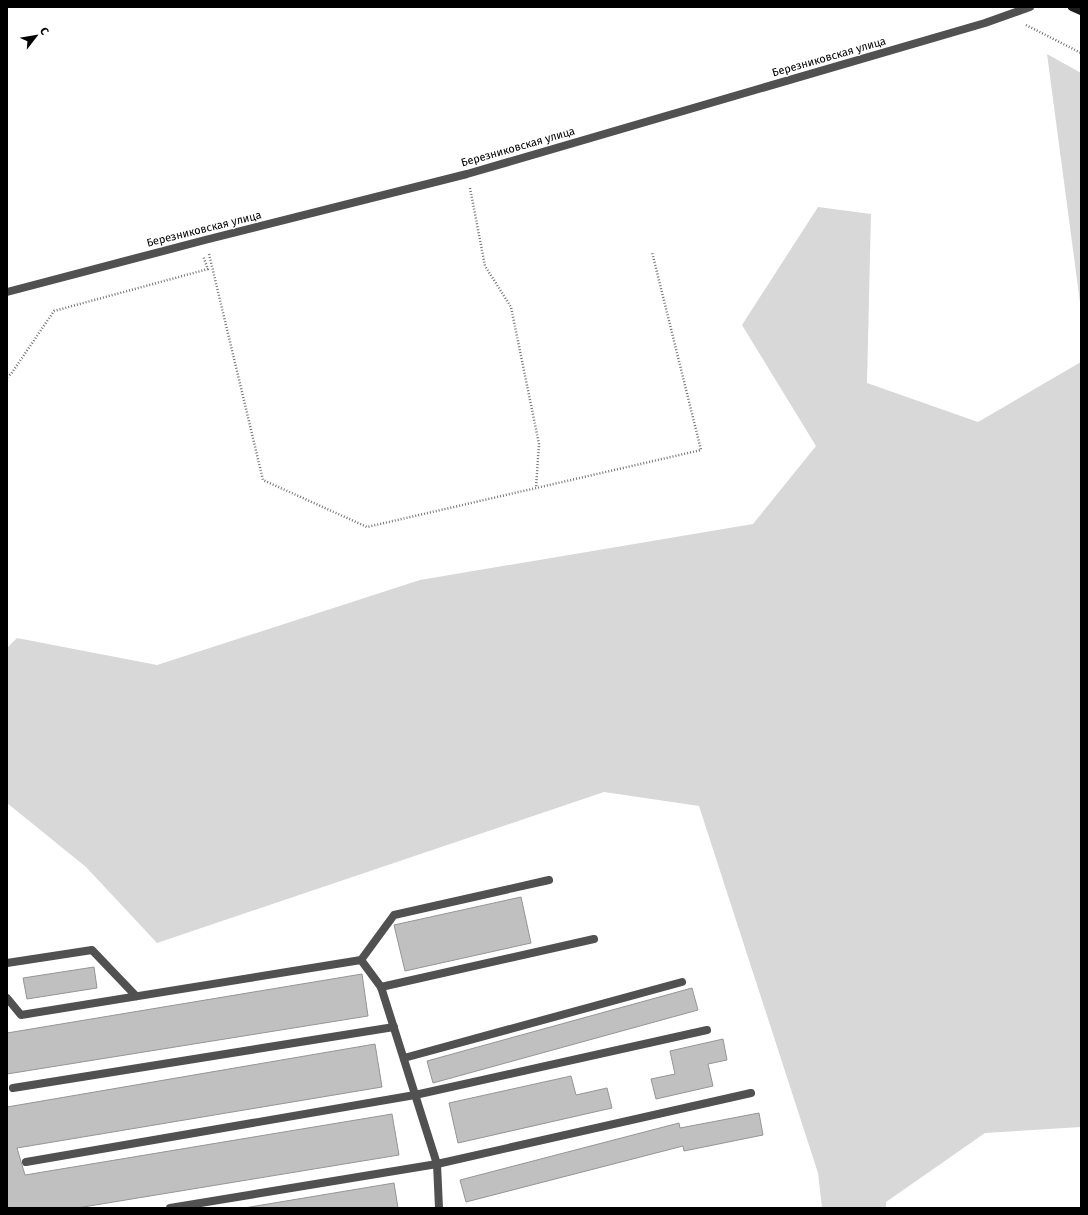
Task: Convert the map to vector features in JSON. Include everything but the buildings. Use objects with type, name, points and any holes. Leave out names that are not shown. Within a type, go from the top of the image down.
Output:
[{"type":"main road","points":[[1072,7],[1081,11]]},
{"type":"street","name":"Березниковская улица","points":[[7,292],[467,174],[1030,7]]},
{"type":"street","points":[[7,998],[21,1015],[361,960],[394,915],[549,880]]},
{"type":"street","points":[[381,987],[594,938]]},
{"type":"street","points":[[7,963],[92,950],[136,996]]},
{"type":"street","points":[[361,960],[381,987],[416,1095],[437,1164],[439,1208]]},
{"type":"street","points":[[404,1058],[682,982]]},
{"type":"street","points":[[13,1088],[394,1027]]},
{"type":"street","points":[[26,1162],[416,1095],[707,1030]]},
{"type":"street","points":[[170,1208],[437,1164],[751,1093]]},
{"type":"path","points":[[1007,15],[1081,53]]},
{"type":"path","points":[[467,174],[485,266],[511,307],[539,444],[536,488]]},
{"type":"path","points":[[7,377],[11,374],[54,311],[208,269],[202,241]]},
{"type":"path","points":[[202,241],[263,480],[367,527],[702,450],[652,252]]},
{"type":"shaded area","points":[[1047,54],[1081,73],[1081,310]]},
{"type":"shaded area","points":[[818,207],[871,214],[867,383],[978,422],[1081,362],[1081,1127],[985,1133],[886,1202],[886,1208],[822,1208],[818,1173],[699,806],[604,792],[157,943],[86,867],[7,803],[7,648],[17,638],[157,665],[420,580],[753,524],[816,446],[742,325]]}]
